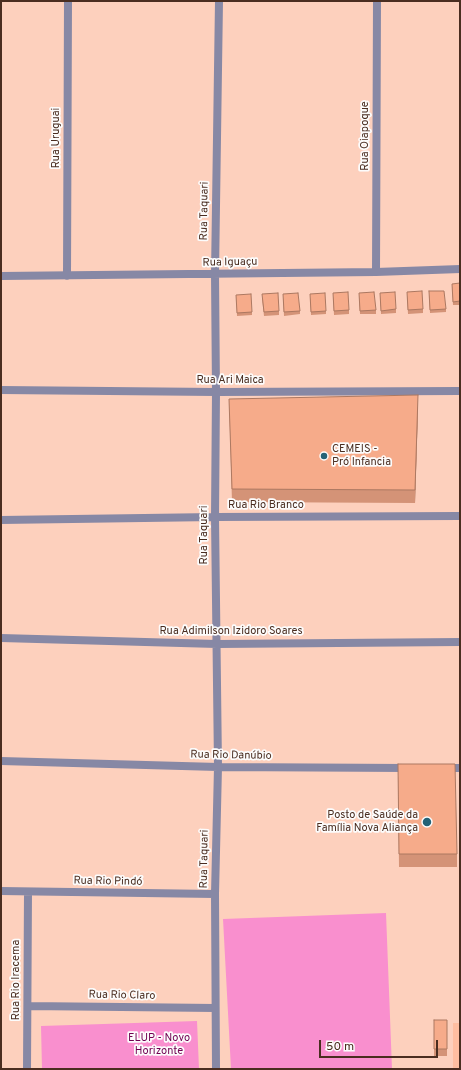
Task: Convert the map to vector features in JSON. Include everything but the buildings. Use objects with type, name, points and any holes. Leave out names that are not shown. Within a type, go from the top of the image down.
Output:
[{"type":"street","name":"Rua Uruguai","points":[[67,276],[68,1]]},
{"type":"street","name":"Rua Taquari","points":[[216,1069],[215,894],[218,767],[215,517],[215,274],[219,1]]},
{"type":"street","name":"Rua Oiapoque","points":[[376,272],[377,1]]},
{"type":"street","name":"Rua Iguaçu","points":[[1,276],[376,272],[460,269]]},
{"type":"street","name":"Rua Ari Maica","points":[[1,390],[216,392],[460,390]]},
{"type":"street","name":"Rua Rio Branco","points":[[1,520],[460,516]]},
{"type":"street","name":"Rua Adimilson Izidoro Soares","points":[[1,638],[217,644],[460,642]]},
{"type":"street","name":"Rua Rio Danúbio","points":[[1,762],[218,767],[413,768]]},
{"type":"street","points":[[437,768],[460,768]]},
{"type":"street","name":"Rua Rio Pindó","points":[[1,891],[215,894]]},
{"type":"street","name":"Rua Rio Iracema","points":[[27,1069],[28,892]]},
{"type":"street","name":"Rua Rio Claro","points":[[28,1006],[215,1008]]},
{"type":"shaded area","points":[[453,1023],[460,1023],[460,1069],[453,1069]]},
{"type":"green space","points":[[386,913],[392,1069],[231,1069],[223,919]]},
{"type":"green space","name":"ELUP - Novo Horizonte","points":[[197,1021],[199,1069],[42,1069],[41,1026]]},
{"type":"place","name":"CEMEIS - Pró Infancia","points":[[324,456]]},
{"type":"place","name":"Posto de Saúde da Família Nova Aliança","points":[[427,822]]}]
